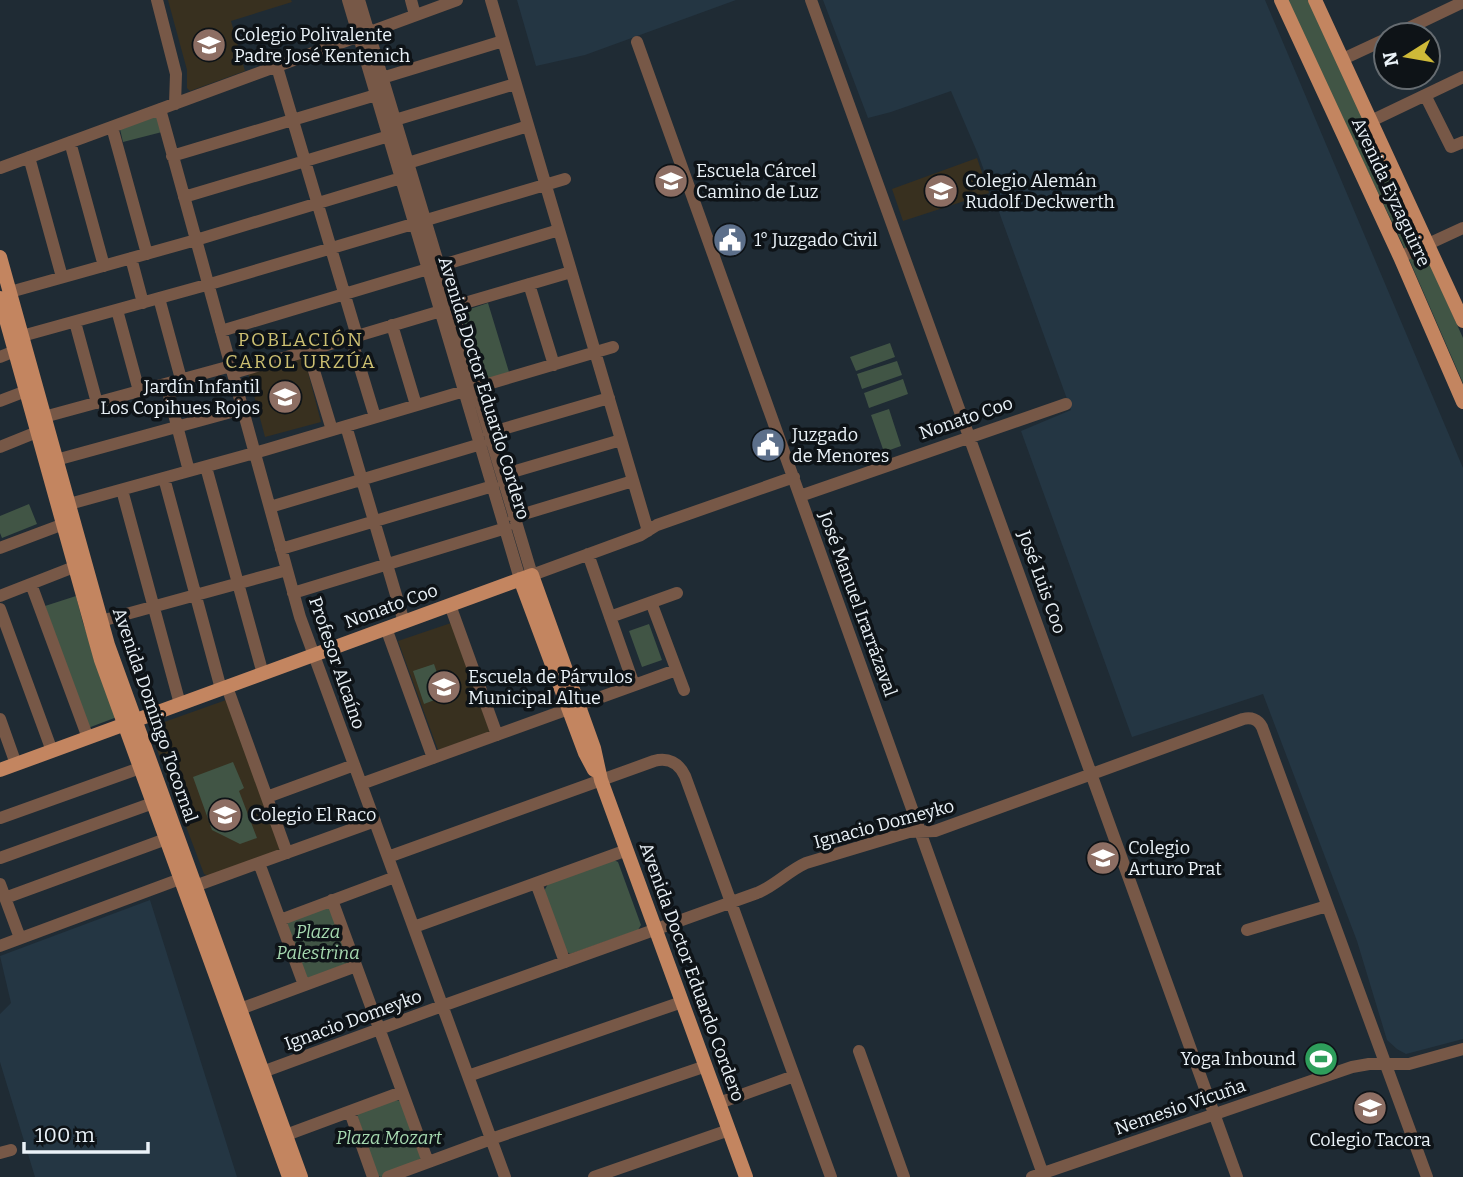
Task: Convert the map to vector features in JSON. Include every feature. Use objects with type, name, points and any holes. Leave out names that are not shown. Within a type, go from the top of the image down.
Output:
[{"type":"main road","name":"Avenida Eyzaguirre","points":[[1281,0],[1400,257],[1463,402]]},
{"type":"main road","name":"Avenida Eyzaguirre","points":[[1315,0],[1463,321]]},
{"type":"main road","name":"Avenida Domingo Tocornal","points":[[0,257],[5,303],[15,351],[37,432],[101,621],[140,768],[180,879],[301,1177]]},
{"type":"main road","name":"Avenida Domingo Tocornal","points":[[5,303],[22,336],[56,460],[63,506]]},
{"type":"main road","name":"Avenida Domingo Tocornal","points":[[68,522],[74,568],[96,646],[195,886],[240,1009],[289,1177]]},
{"type":"main road","name":"Nonato Coo","points":[[0,769],[526,577]]},
{"type":"main road","name":"Avenida Doctor Eduardo Cordero","points":[[526,577],[574,707],[597,756],[601,780],[746,1177]]},
{"type":"street","points":[[157,0],[176,74],[175,104]]},
{"type":"street","name":"Avenida Doctor Eduardo Cordero","points":[[348,0],[382,78],[395,120],[408,163],[420,222],[470,389],[493,486],[526,577]]},
{"type":"street","name":"Avenida Doctor Eduardo Cordero","points":[[359,0],[376,94],[401,178],[420,222]]},
{"type":"street","points":[[411,0],[415,15]]},
{"type":"street","points":[[0,168],[457,0]]},
{"type":"street","points":[[491,0],[648,531]]},
{"type":"street","name":"José Luis Coo","points":[[811,0],[1237,1177]]},
{"type":"street","points":[[1423,21],[1463,2]]},
{"type":"street","points":[[382,78],[503,41]]},
{"type":"street","name":"José Manuel Irarrázaval","points":[[638,42],[921,832],[1040,1176]]},
{"type":"street","points":[[1343,59],[1372,46]]},
{"type":"street","points":[[277,66],[345,294],[375,418]]},
{"type":"street","points":[[1371,121],[1463,76]]},
{"type":"street","points":[[395,120],[516,84]]},
{"type":"street","points":[[172,156],[376,94]]},
{"type":"street","points":[[1425,95],[1457,144]]},
{"type":"street","name":"Profesor Alcaíno","points":[[159,109],[293,593],[505,1177]]},
{"type":"street","points":[[408,163],[528,126]]},
{"type":"street","points":[[112,127],[147,254]]},
{"type":"street","points":[[184,197],[389,136]]},
{"type":"street","points":[[70,142],[104,265]]},
{"type":"street","points":[[29,157],[62,277]]},
{"type":"street","points":[[5,303],[62,277],[401,178]]},
{"type":"street","points":[[22,336],[208,285],[565,178]]},
{"type":"street","points":[[1400,257],[1463,228]]},
{"type":"street","points":[[221,331],[559,230]]},
{"type":"street","points":[[131,258],[143,303]]},
{"type":"street","points":[[44,417],[181,379],[232,370],[308,351],[571,272]]},
{"type":"street","points":[[529,285],[554,365]]},
{"type":"street","points":[[159,298],[181,379]]},
{"type":"street","points":[[117,310],[139,391]]},
{"type":"street","points":[[75,322],[97,403]]},
{"type":"street","points":[[392,325],[416,405]]},
{"type":"street","points":[[63,506],[255,453],[613,347]]},
{"type":"street","points":[[0,357],[15,351]]},
{"type":"street","points":[[308,351],[332,430]]},
{"type":"street","points":[[166,384],[189,471]]},
{"type":"street","name":"Avenida Doctor Eduardo Cordero","points":[[470,389],[489,433],[502,475],[526,577]]},
{"type":"street","points":[[0,401],[26,391]]},
{"type":"street","points":[[489,433],[608,398]]},
{"type":"street","name":"Nonato Coo","points":[[800,495],[1066,404]]},
{"type":"street","points":[[56,460],[243,409]]},
{"type":"street","points":[[346,426],[404,622]]},
{"type":"street","points":[[0,447],[37,432]]},
{"type":"street","points":[[502,475],[621,440]]},
{"type":"street","points":[[270,507],[481,444]]},
{"type":"street","points":[[206,467],[263,674]]},
{"type":"street","name":"Nonato Coo","points":[[526,577],[648,531],[657,525],[794,477]]},
{"type":"street","points":[[164,478],[195,595],[224,688],[287,853]]},
{"type":"street","points":[[514,517],[633,481]]},
{"type":"street","points":[[281,550],[493,486]]},
{"type":"street","points":[[122,490],[180,704]]},
{"type":"street","points":[[0,548],[68,522]]},
{"type":"street","points":[[293,593],[506,528]]},
{"type":"street","points":[[588,554],[634,685]]},
{"type":"street","points":[[0,596],[74,568]]},
{"type":"street","points":[[101,621],[287,570]]},
{"type":"street","points":[[31,584],[88,738]]},
{"type":"street","points":[[610,617],[677,593]]},
{"type":"street","points":[[651,602],[684,690]]},
{"type":"street","points":[[450,605],[498,735]]},
{"type":"street","points":[[0,609],[52,751]]},
{"type":"street","points":[[386,628],[433,758]]},
{"type":"street","points":[[361,784],[676,670]]},
{"type":"street","points":[[0,719],[16,764]]},
{"type":"street","name":"Ignacio Domeyko","points":[[257,1074],[764,890],[806,863],[912,831],[935,831],[1243,719],[1254,719],[1262,727],[1327,906]]},
{"type":"street","points":[[388,857],[653,761],[663,759],[673,762],[685,776],[831,1177]]},
{"type":"street","points":[[267,797],[354,765]]},
{"type":"street","points":[[0,818],[140,768]]},
{"type":"street","points":[[0,858],[153,803]]},
{"type":"street","points":[[195,886],[375,821]]},
{"type":"street","points":[[5,898],[166,839]]},
{"type":"street","points":[[414,927],[627,850]]},
{"type":"street","points":[[259,863],[304,985]]},
{"type":"street","points":[[280,920],[395,877]]},
{"type":"street","points":[[0,946],[180,879]]},
{"type":"street","points":[[536,883],[565,962]]},
{"type":"street","points":[[0,884],[20,938]]},
{"type":"street","points":[[332,900],[428,1162]]},
{"type":"street","points":[[1247,930],[1327,906],[1427,1177]]},
{"type":"street","points":[[240,1009],[356,966]]},
{"type":"street","points":[[468,1076],[682,1002]]},
{"type":"street","name":"Nemesio Vicuña","points":[[1040,1176],[1352,1067],[1414,1063],[1463,1049]]},
{"type":"street","points":[[859,1051],[904,1177]]},
{"type":"street","points":[[388,1177],[706,1066]]},
{"type":"street","points":[[719,1104],[794,1076]]},
{"type":"street","points":[[286,1135],[402,1093]]},
{"type":"street","points":[[350,1112],[373,1177]]},
{"type":"street","points":[[594,1177],[729,1130]]},
{"type":"shaded area","name":"Colegio Polivalente Padre José Kentenich","points":[[168,0],[292,2],[231,21],[245,71],[190,91],[187,88],[187,70]]},
{"type":"shaded area","points":[[517,0],[736,0],[585,55],[536,66]]},
{"type":"shaded area","points":[[823,0],[1265,0],[1463,468],[1463,1039],[1406,1054],[1387,1040],[1357,941],[1263,694],[1132,737],[1021,431],[1071,410],[978,154],[951,91],[868,118]]},
{"type":"shaded area","name":"Colegio Alemán Rudolf Deckwerth","points":[[977,158],[989,193],[903,221],[892,189]]},
{"type":"shaded area","name":"Jardín Infantil Los Copihues Rojos","points":[[304,357],[321,422],[265,437],[248,373]]},
{"type":"shaded area","name":"Escuela de Párvulos Municipal Altue","points":[[451,623],[490,732],[438,750],[398,641]]},
{"type":"shaded area","name":"Colegio El Raco","points":[[226,700],[281,846],[277,853],[211,877],[204,874],[150,731],[153,726]]},
{"type":"shaded area","points":[[150,900],[237,1177],[35,1177],[0,1062],[0,1014],[11,1003],[0,956]]},
{"type":"green space","points":[[1286,0],[1312,0],[1463,338],[1463,383],[1402,243]]},
{"type":"green space","points":[[157,116],[162,132],[123,142],[120,129]]},
{"type":"green space","points":[[488,303],[509,372],[483,381],[461,312]]},
{"type":"green space","points":[[890,343],[895,357],[856,371],[850,357]]},
{"type":"green space","points":[[897,361],[902,375],[862,389],[857,374]]},
{"type":"green space","points":[[903,379],[908,394],[869,408],[864,393]]},
{"type":"green space","points":[[889,409],[901,446],[884,452],[871,415]]},
{"type":"green space","points":[[29,504],[37,524],[2,538],[0,516]]},
{"type":"green space","points":[[76,596],[117,717],[88,728],[45,606]]},
{"type":"green space","points":[[649,624],[662,660],[642,667],[629,631]]},
{"type":"green space","points":[[434,664],[445,696],[424,704],[413,671]]},
{"type":"green space","points":[[233,762],[244,788],[239,791],[257,838],[240,844],[212,830],[193,777]]},
{"type":"green space","points":[[614,860],[618,862],[641,925],[638,930],[570,954],[566,951],[544,891],[548,884]]},
{"type":"green space","name":"Plaza Palestrina","points":[[328,904],[352,961],[306,980],[286,919]]},
{"type":"green space","name":"Plaza Mozart","points":[[396,1100],[401,1101],[422,1158],[381,1177],[376,1175],[357,1114]]},
{"type":"place","name":"Colegio Polivalente Padre José Kentenich","points":[[209,45]]},
{"type":"place","name":"Escuela Cárcel Camino de Luz","points":[[671,181]]},
{"type":"place","name":"Colegio Alemán Rudolf Deckwerth","points":[[941,191]]},
{"type":"place","name":"1° Juzgado Civil","points":[[730,240]]},
{"type":"place","name":"Jardín Infantil Los Copihues Rojos","points":[[285,397]]},
{"type":"place","name":"Juzgado de Menores","points":[[768,445]]},
{"type":"place","name":"Escuela de Párvulos Municipal Altue","points":[[444,687]]},
{"type":"place","name":"Colegio El Raco","points":[[225,815]]},
{"type":"place","name":"Colegio Arturo Prat","points":[[1103,858]]},
{"type":"place","name":"Yoga Inbound","points":[[1321,1059]]},
{"type":"place","name":"Colegio Tacora","points":[[1370,1108]]},
{"type":"district","name":"POBLACIÓN CAROL URZÚA","points":[[301,350]]}]
